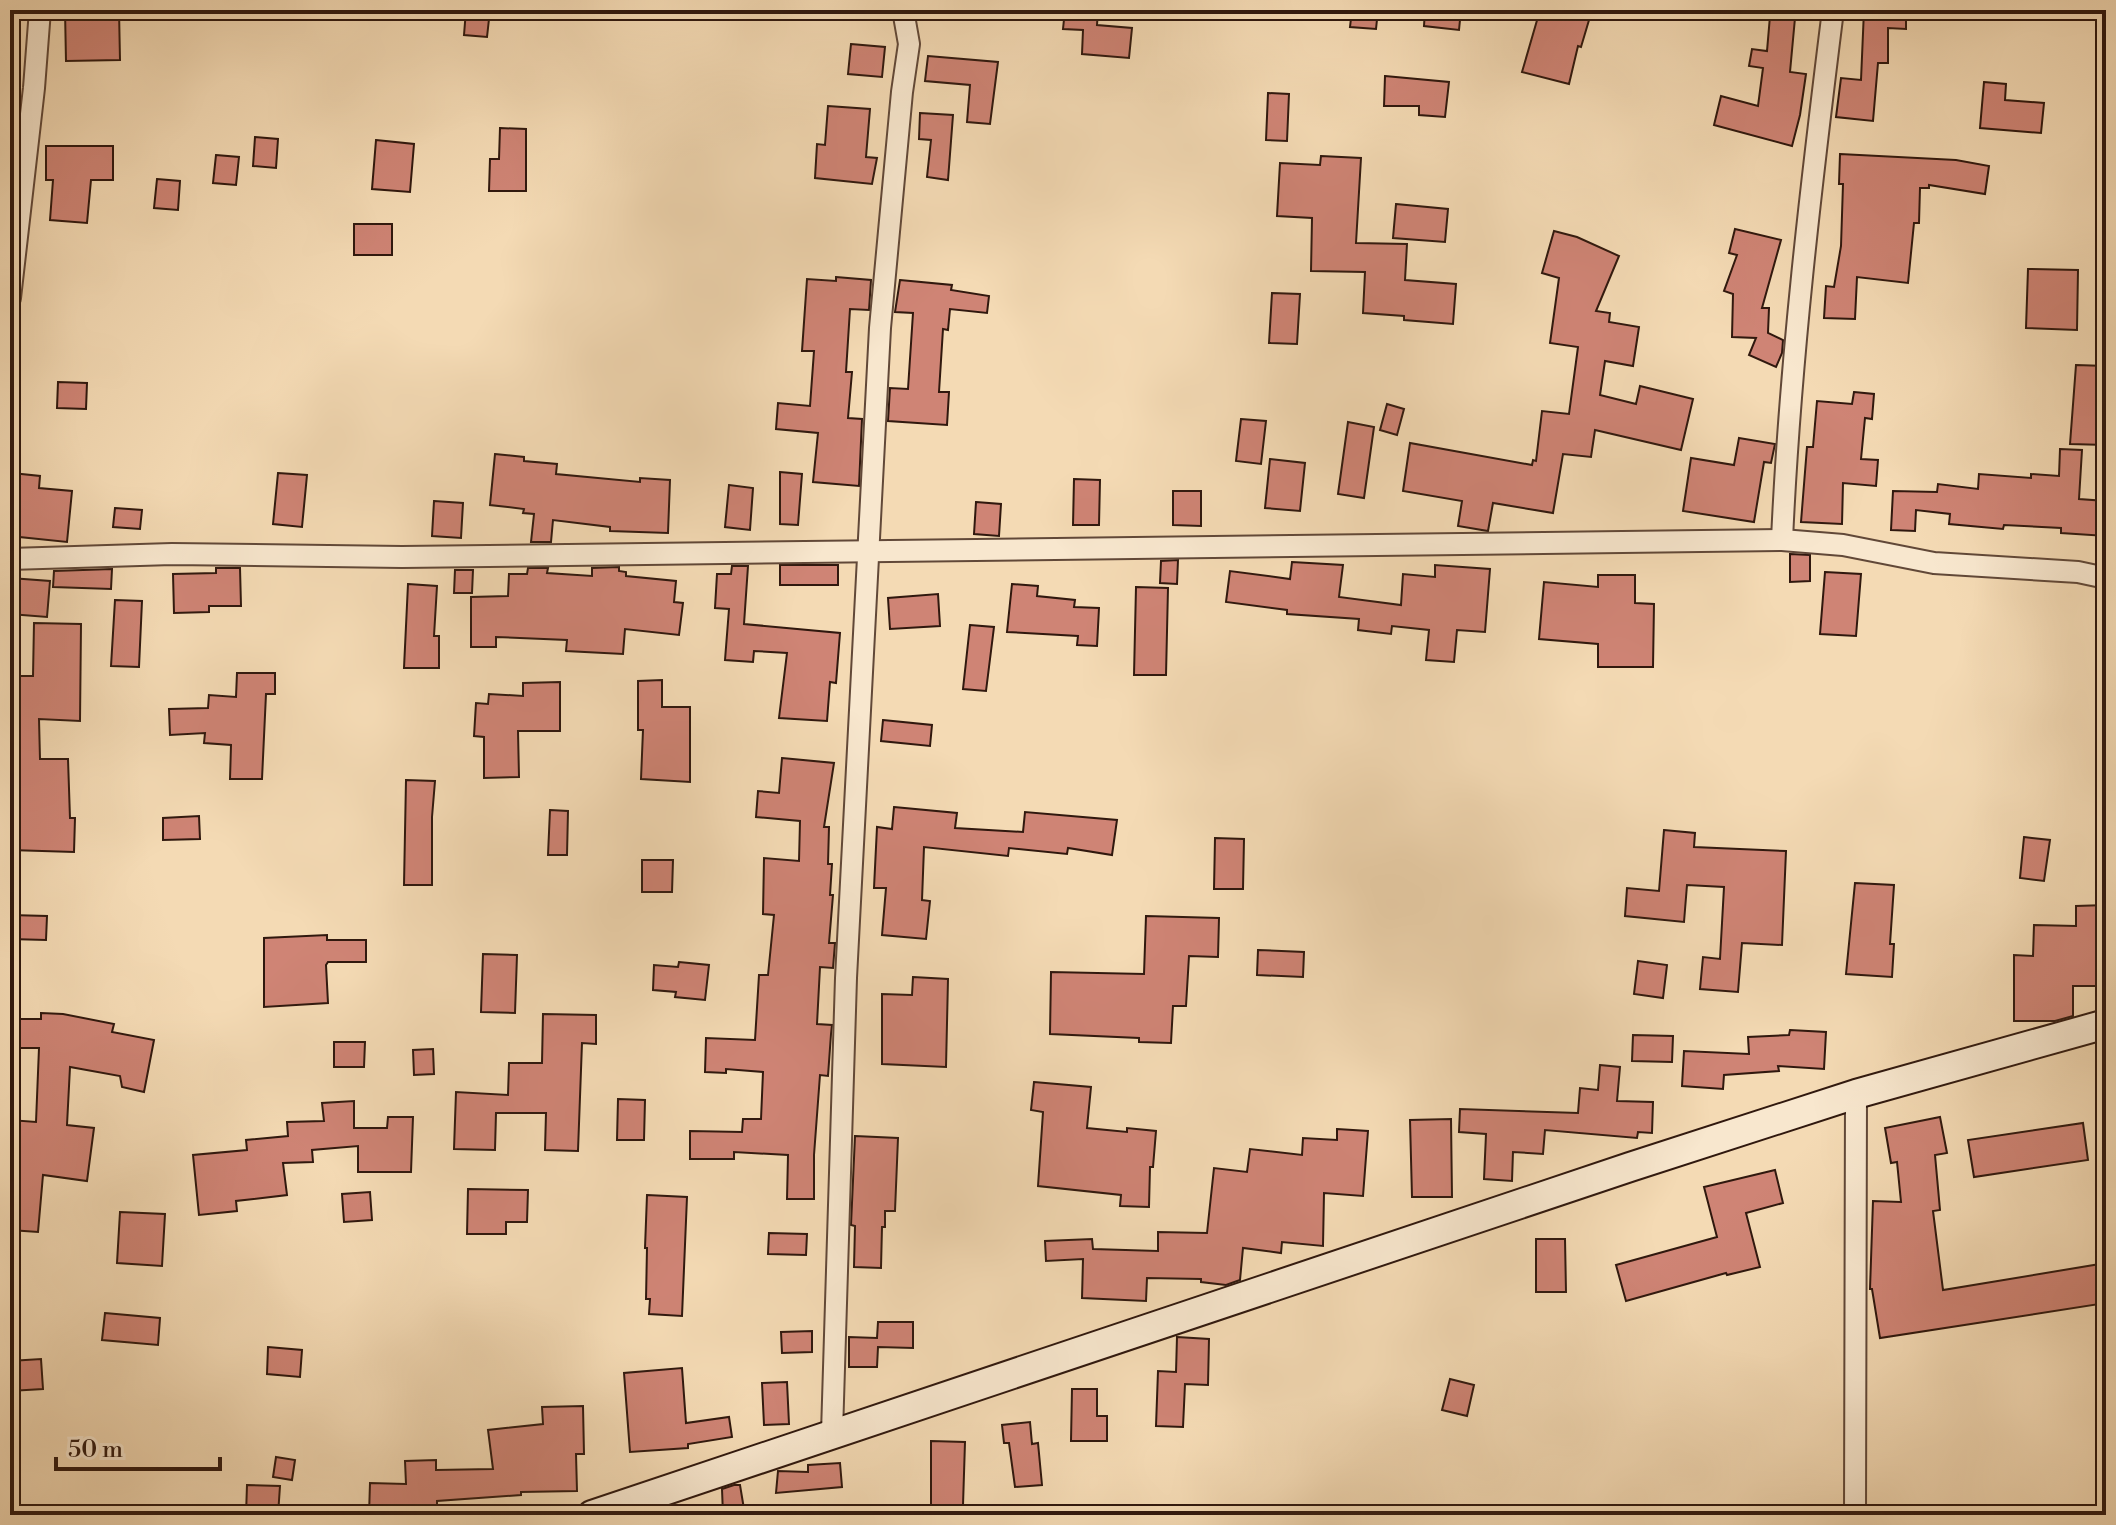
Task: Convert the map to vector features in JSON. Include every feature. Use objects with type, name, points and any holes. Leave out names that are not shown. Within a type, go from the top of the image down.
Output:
[{"type":"street","points":[[10,298],[40,10]]},
{"type":"street","points":[[832,1433],[846,978],[880,328],[909,44],[903,10]]},
{"type":"street","points":[[1782,540],[1787,432],[1833,10]]},
{"type":"street","points":[[10,559],[172,554],[402,557],[1782,540],[1843,545],[1934,563],[2078,572],[2106,578]]},
{"type":"street","points":[[592,1515],[1856,1094],[2106,1024]]},
{"type":"street","points":[[1855,1515],[1856,1094]]},
{"type":"building","points":[[65,10],[119,10],[120,60],[66,61]]},
{"type":"building","points":[[466,10],[490,10],[487,37],[464,35]]},
{"type":"building","points":[[1065,10],[1098,10],[1097,25],[1132,28],[1129,58],[1082,54],[1083,30],[1063,29]]},
{"type":"building","points":[[1352,10],[1378,10],[1376,29],[1350,27]]},
{"type":"building","points":[[1425,10],[1461,10],[1459,30],[1424,26]]},
{"type":"building","points":[[1540,10],[1592,10],[1581,47],[1578,46],[1569,84],[1522,72]]},
{"type":"building","points":[[1864,10],[1906,10],[1906,29],[1888,28],[1888,63],[1878,63],[1873,121],[1836,117],[1841,78],[1861,80]]},
{"type":"building","points":[[1770,16],[1795,18],[1790,72],[1806,74],[1792,146],[1714,125],[1721,96],[1758,106],[1763,68],[1749,66],[1752,49],[1767,51]]},
{"type":"building","points":[[851,44],[885,47],[882,77],[848,74]]},
{"type":"building","points":[[928,56],[998,62],[990,124],[967,122],[970,85],[925,81]]},
{"type":"building","points":[[1385,76],[1449,82],[1445,117],[1419,115],[1419,106],[1384,106]]},
{"type":"building","points":[[1984,82],[2006,84],[2005,100],[2044,103],[2041,133],[1980,128]]},
{"type":"building","points":[[1268,93],[1289,94],[1287,141],[1266,140]]},
{"type":"building","points":[[828,106],[870,109],[866,157],[877,158],[872,184],[815,178],[817,144],[825,145]]},
{"type":"building","points":[[920,113],[953,115],[948,180],[927,177],[931,140],[919,139]]},
{"type":"building","points":[[500,128],[526,129],[526,191],[489,191],[490,159],[499,159]]},
{"type":"building","points":[[255,137],[278,139],[276,168],[253,166]]},
{"type":"building","points":[[376,140],[414,144],[410,192],[372,189]]},
{"type":"building","points":[[46,146],[113,146],[113,180],[91,180],[87,223],[50,220],[53,180],[46,180]]},
{"type":"building","points":[[1840,154],[1956,160],[1989,166],[1985,194],[1929,185],[1929,188],[1920,188],[1919,223],[1914,223],[1908,283],[1857,277],[1855,319],[1824,318],[1826,286],[1834,287],[1841,246],[1843,184],[1839,184]]},
{"type":"building","points":[[216,155],[239,157],[236,185],[213,183]]},
{"type":"building","points":[[1321,156],[1361,158],[1356,243],[1407,244],[1405,280],[1456,284],[1453,324],[1363,313],[1365,272],[1311,271],[1312,218],[1277,216],[1280,163],[1320,165]]},
{"type":"building","points":[[157,179],[180,181],[178,210],[154,208]]},
{"type":"building","points":[[1396,204],[1448,209],[1445,242],[1393,238]]},
{"type":"building","points":[[354,224],[392,224],[392,255],[354,255]]},
{"type":"building","points":[[1735,229],[1781,240],[1762,308],[1769,308],[1768,333],[1783,340],[1776,367],[1749,355],[1756,338],[1732,337],[1733,294],[1724,291],[1737,255],[1729,253]]},
{"type":"building","points":[[1554,231],[1577,237],[1619,256],[1596,311],[1610,313],[1609,322],[1639,327],[1633,366],[1605,361],[1600,395],[1636,404],[1640,386],[1693,399],[1681,450],[1595,430],[1591,457],[1563,454],[1553,513],[1493,503],[1488,531],[1458,526],[1462,501],[1403,491],[1410,443],[1532,465],[1533,460],[1536,461],[1542,411],[1569,414],[1578,347],[1550,343],[1559,278],[1542,273]]},
{"type":"building","points":[[2028,269],[2078,270],[2077,330],[2026,328]]},
{"type":"building","points":[[836,277],[871,280],[869,310],[850,309],[846,372],[852,372],[848,418],[862,419],[859,486],[813,482],[818,433],[776,429],[778,403],[810,406],[814,351],[802,351],[807,279],[836,281]]},
{"type":"building","points":[[900,280],[952,285],[951,290],[989,296],[987,313],[950,309],[948,330],[943,329],[939,392],[949,392],[947,425],[888,421],[890,388],[908,389],[913,313],[895,312]]},
{"type":"building","points":[[1272,293],[1300,294],[1297,344],[1269,343]]},
{"type":"building","points":[[2076,365],[2106,366],[2106,445],[2070,444]]},
{"type":"building","points":[[58,382],[87,383],[86,409],[57,408]]},
{"type":"building","points":[[1854,392],[1874,394],[1872,419],[1865,418],[1861,459],[1878,460],[1876,486],[1843,483],[1842,524],[1801,522],[1807,447],[1813,447],[1817,401],[1852,404]]},
{"type":"building","points":[[1387,404],[1404,409],[1397,435],[1380,430]]},
{"type":"building","points":[[1241,419],[1266,421],[1261,464],[1236,461]]},
{"type":"building","points":[[1348,422],[1374,427],[1364,498],[1338,494]]},
{"type":"building","points":[[1739,438],[1775,444],[1771,463],[1764,462],[1754,522],[1683,511],[1691,458],[1734,465]]},
{"type":"building","points":[[2060,449],[2082,450],[2079,499],[2106,501],[2106,536],[2061,533],[2061,528],[2004,525],[2003,529],[1949,524],[1950,514],[1916,510],[1915,531],[1891,530],[1893,491],[1937,492],[1938,484],[1978,489],[1979,474],[2031,478],[2031,474],[2059,476]]},
{"type":"building","points":[[495,454],[557,464],[556,474],[640,482],[640,478],[670,480],[668,533],[610,531],[610,527],[553,520],[551,542],[531,542],[534,514],[523,513],[524,509],[490,505]]},
{"type":"building","points":[[1270,459],[1305,463],[1300,511],[1265,508]]},
{"type":"building","points":[[780,472],[802,474],[798,525],[780,524]]},
{"type":"building","points":[[12,473],[40,476],[39,488],[72,491],[67,542],[10,536]]},
{"type":"building","points":[[278,473],[307,475],[302,527],[273,524]]},
{"type":"building","points":[[1074,479],[1100,480],[1099,525],[1073,525]]},
{"type":"building","points":[[729,485],[753,488],[750,530],[725,527]]},
{"type":"building","points":[[1173,491],[1201,491],[1201,526],[1173,525]]},
{"type":"building","points":[[434,501],[463,503],[461,538],[432,536]]},
{"type":"building","points":[[976,502],[1001,504],[999,536],[974,534]]},
{"type":"building","points":[[115,508],[142,510],[140,529],[113,527]]},
{"type":"building","points":[[1790,554],[1810,555],[1810,581],[1790,582]]},
{"type":"building","points":[[1178,560],[1177,584],[1160,583],[1161,561]]},
{"type":"building","points":[[1292,562],[1343,565],[1339,597],[1401,605],[1403,574],[1435,577],[1435,565],[1490,569],[1485,632],[1457,630],[1454,662],[1426,660],[1429,630],[1392,626],[1391,634],[1358,630],[1359,619],[1287,614],[1287,610],[1226,602],[1230,571],[1290,579]]},
{"type":"building","points":[[780,565],[838,565],[838,585],[780,585]]},
{"type":"building","points":[[732,566],[748,566],[744,624],[840,633],[836,683],[830,682],[827,721],[779,718],[787,653],[754,651],[753,662],[725,660],[729,609],[715,608],[717,574],[731,574]]},
{"type":"building","points":[[619,567],[619,571],[626,572],[626,576],[676,581],[674,602],[683,603],[679,635],[625,629],[623,654],[566,651],[567,640],[496,637],[496,647],[471,647],[471,597],[508,596],[509,574],[527,574],[528,568],[548,568],[547,573],[592,576],[592,568]]},
{"type":"building","points":[[216,568],[240,568],[241,606],[209,606],[209,612],[174,613],[173,574],[216,573]]},
{"type":"building","points":[[112,569],[111,589],[53,587],[54,571]]},
{"type":"building","points":[[455,570],[473,570],[472,593],[454,593]]},
{"type":"building","points":[[1825,572],[1861,574],[1856,636],[1820,634]]},
{"type":"building","points":[[1598,575],[1635,575],[1635,603],[1654,604],[1653,667],[1598,667],[1598,644],[1539,639],[1544,582],[1598,587]]},
{"type":"building","points":[[10,578],[50,581],[47,617],[10,614]]},
{"type":"building","points":[[408,584],[437,586],[434,636],[439,636],[439,668],[404,668]]},
{"type":"building","points":[[1012,584],[1038,586],[1037,596],[1075,600],[1074,607],[1099,608],[1097,646],[1077,645],[1078,636],[1007,632]]},
{"type":"building","points":[[1136,587],[1168,588],[1166,675],[1134,675]]},
{"type":"building","points":[[938,594],[940,626],[890,629],[888,598]]},
{"type":"building","points":[[115,600],[142,601],[139,667],[111,666]]},
{"type":"building","points":[[34,623],[81,624],[80,721],[39,719],[40,759],[68,759],[70,818],[75,818],[74,852],[10,850],[10,676],[33,676]]},
{"type":"building","points":[[970,625],[994,627],[986,691],[963,689]]},
{"type":"building","points":[[237,673],[275,673],[275,694],[266,694],[262,779],[230,779],[231,745],[204,743],[205,733],[170,735],[169,709],[208,708],[209,695],[236,697]]},
{"type":"building","points":[[662,680],[662,707],[690,707],[690,782],[641,779],[643,730],[638,730],[638,681]]},
{"type":"building","points":[[560,682],[560,731],[518,731],[519,777],[484,778],[484,737],[474,736],[476,703],[488,704],[489,694],[523,696],[523,683]]},
{"type":"building","points":[[883,720],[932,725],[930,746],[881,741]]},
{"type":"building","points":[[782,758],[834,763],[824,827],[829,827],[828,864],[832,864],[829,943],[835,943],[833,968],[820,967],[817,1024],[832,1025],[828,1076],[820,1075],[814,1199],[787,1199],[788,1155],[734,1152],[734,1159],[690,1159],[690,1131],[742,1132],[743,1119],[761,1119],[763,1072],[726,1069],[726,1073],[705,1072],[706,1038],[755,1040],[759,975],[768,975],[774,915],[763,914],[764,858],[799,861],[800,821],[756,817],[758,791],[779,793]]},
{"type":"building","points":[[406,780],[435,781],[432,885],[404,885]]},
{"type":"building","points":[[894,807],[957,813],[955,828],[1023,832],[1025,812],[1117,820],[1112,855],[1068,848],[1067,854],[1009,848],[1008,856],[924,847],[922,900],[930,901],[926,939],[882,935],[886,888],[874,888],[877,827],[892,829]]},
{"type":"building","points":[[550,810],[568,811],[567,855],[548,855]]},
{"type":"building","points":[[199,816],[200,839],[163,840],[163,818]]},
{"type":"building","points":[[1664,830],[1695,833],[1694,847],[1786,851],[1782,945],[1742,943],[1738,992],[1700,989],[1703,957],[1720,959],[1724,887],[1687,885],[1684,922],[1625,916],[1627,888],[1659,891]]},
{"type":"building","points":[[2024,837],[2050,840],[2044,881],[2020,878]]},
{"type":"building","points":[[1215,838],[1244,839],[1243,889],[1214,889]]},
{"type":"building","points":[[642,860],[673,860],[672,892],[642,892]]},
{"type":"building","points":[[1855,883],[1894,885],[1890,944],[1894,944],[1892,977],[1846,974]]},
{"type":"building","points":[[2106,905],[2106,986],[2073,986],[2073,1016],[2055,1021],[2014,1021],[2014,955],[2033,956],[2034,925],[2076,926],[2076,906]]},
{"type":"building","points":[[10,915],[47,916],[46,940],[10,939]]},
{"type":"building","points":[[1146,916],[1219,918],[1218,957],[1189,956],[1186,1006],[1173,1006],[1171,1043],[1139,1042],[1139,1038],[1050,1034],[1051,972],[1144,974]]},
{"type":"building","points":[[327,935],[327,940],[366,940],[366,962],[328,962],[328,1003],[264,1007],[264,938]]},
{"type":"building","points":[[1258,950],[1304,952],[1303,977],[1257,975]]},
{"type":"building","points":[[483,954],[517,955],[515,1013],[481,1012]]},
{"type":"building","points":[[1638,961],[1667,965],[1663,998],[1634,994]]},
{"type":"building","points":[[679,962],[709,965],[705,1000],[675,997],[676,992],[653,990],[654,965],[678,967]]},
{"type":"building","points":[[913,977],[948,979],[946,1067],[882,1064],[882,994],[912,995]]},
{"type":"building","points":[[41,1013],[114,1024],[112,1032],[154,1040],[144,1092],[122,1087],[120,1076],[70,1067],[67,1125],[94,1128],[87,1181],[43,1175],[38,1232],[10,1230],[10,1120],[36,1122],[39,1048],[10,1048],[10,1019],[41,1019]]},
{"type":"building","points":[[543,1014],[596,1015],[596,1044],[582,1043],[578,1151],[545,1150],[546,1113],[496,1113],[495,1150],[454,1149],[456,1092],[508,1095],[509,1063],[542,1063]]},
{"type":"building","points":[[1790,1030],[1826,1032],[1824,1069],[1778,1066],[1779,1071],[1724,1075],[1723,1089],[1682,1086],[1684,1051],[1749,1054],[1748,1037],[1789,1035]]},
{"type":"building","points":[[1633,1035],[1673,1036],[1672,1062],[1632,1061]]},
{"type":"building","points":[[334,1042],[365,1042],[364,1067],[334,1067]]},
{"type":"building","points":[[433,1049],[434,1074],[414,1075],[413,1050]]},
{"type":"building","points":[[1600,1065],[1620,1067],[1617,1101],[1653,1102],[1652,1133],[1638,1132],[1637,1138],[1545,1130],[1543,1154],[1513,1152],[1512,1181],[1484,1179],[1486,1134],[1459,1132],[1460,1109],[1578,1113],[1580,1088],[1598,1090]]},
{"type":"building","points":[[1034,1082],[1091,1087],[1087,1128],[1156,1131],[1153,1167],[1150,1167],[1149,1207],[1120,1206],[1121,1195],[1038,1186],[1043,1112],[1031,1110]]},
{"type":"building","points":[[618,1099],[645,1100],[644,1140],[617,1140]]},
{"type":"building","points":[[354,1101],[354,1128],[387,1128],[388,1117],[413,1117],[411,1172],[358,1172],[358,1146],[312,1150],[313,1162],[283,1163],[287,1195],[236,1201],[237,1211],[199,1215],[193,1155],[247,1150],[246,1140],[288,1136],[287,1122],[324,1121],[322,1103]]},
{"type":"building","points":[[1940,1117],[1947,1153],[1935,1155],[1940,1210],[1933,1211],[1943,1290],[2106,1263],[2106,1303],[1880,1338],[1870,1289],[1873,1201],[1901,1202],[1897,1162],[1891,1163],[1885,1128]]},
{"type":"building","points":[[1451,1119],[1452,1197],[1412,1197],[1410,1120]]},
{"type":"building","points":[[2083,1123],[2088,1160],[1974,1177],[1968,1140]]},
{"type":"building","points":[[1337,1129],[1368,1131],[1363,1196],[1324,1193],[1323,1246],[1282,1242],[1281,1253],[1243,1248],[1240,1280],[1226,1285],[1201,1282],[1201,1279],[1147,1278],[1146,1301],[1082,1298],[1083,1259],[1046,1261],[1045,1241],[1092,1239],[1093,1249],[1158,1251],[1158,1232],[1207,1233],[1214,1168],[1247,1172],[1250,1149],[1302,1155],[1303,1138],[1337,1140]]},
{"type":"building","points":[[855,1136],[898,1138],[895,1211],[885,1211],[881,1268],[854,1267],[855,1226],[851,1225]]},
{"type":"building","points":[[1775,1170],[1783,1203],[1746,1213],[1760,1267],[1726,1273],[1626,1301],[1616,1265],[1717,1237],[1704,1187]]},
{"type":"building","points":[[468,1189],[528,1190],[527,1222],[506,1222],[506,1234],[467,1234]]},
{"type":"building","points":[[370,1192],[372,1220],[344,1222],[342,1194]]},
{"type":"building","points":[[647,1195],[687,1197],[682,1316],[649,1314],[645,1248]]},
{"type":"building","points":[[120,1212],[165,1214],[162,1266],[117,1263]]},
{"type":"building","points":[[769,1233],[807,1234],[806,1255],[768,1254]]},
{"type":"building","points":[[1536,1239],[1565,1239],[1566,1292],[1536,1292]]},
{"type":"building","points":[[105,1313],[160,1318],[158,1345],[102,1340]]},
{"type":"building","points":[[878,1322],[913,1322],[913,1348],[878,1347],[877,1367],[849,1367],[849,1337],[877,1338]]},
{"type":"building","points":[[812,1331],[812,1352],[782,1353],[781,1332]]},
{"type":"building","points":[[1177,1337],[1209,1339],[1208,1385],[1185,1384],[1183,1427],[1156,1426],[1158,1371],[1176,1372]]},
{"type":"building","points":[[268,1347],[302,1350],[300,1377],[267,1374]]},
{"type":"building","points":[[41,1359],[43,1389],[10,1391],[10,1361]]},
{"type":"building","points":[[682,1368],[686,1423],[729,1417],[732,1437],[688,1444],[688,1448],[630,1452],[624,1373]]},
{"type":"building","points":[[1450,1379],[1474,1385],[1467,1416],[1442,1410]]},
{"type":"building","points":[[787,1382],[789,1424],[764,1425],[762,1383]]},
{"type":"building","points":[[1072,1389],[1097,1389],[1097,1416],[1107,1416],[1107,1441],[1071,1441]]},
{"type":"building","points":[[583,1406],[584,1454],[576,1454],[577,1491],[521,1492],[521,1495],[437,1501],[437,1515],[369,1515],[370,1483],[406,1484],[405,1461],[436,1460],[436,1470],[493,1469],[488,1430],[543,1424],[542,1407]]},
{"type":"building","points":[[1030,1422],[1032,1444],[1038,1443],[1042,1485],[1015,1487],[1009,1443],[1004,1443],[1002,1425]]},
{"type":"building","points":[[931,1441],[965,1442],[963,1505],[931,1505]]},
{"type":"building","points":[[276,1457],[295,1460],[292,1480],[273,1477]]},
{"type":"building","points":[[840,1463],[842,1487],[776,1493],[778,1471],[808,1472],[808,1465]]},
{"type":"building","points":[[247,1485],[280,1486],[278,1515],[246,1515]]},
{"type":"building","points":[[740,1485],[745,1515],[723,1515],[722,1489]]}]
